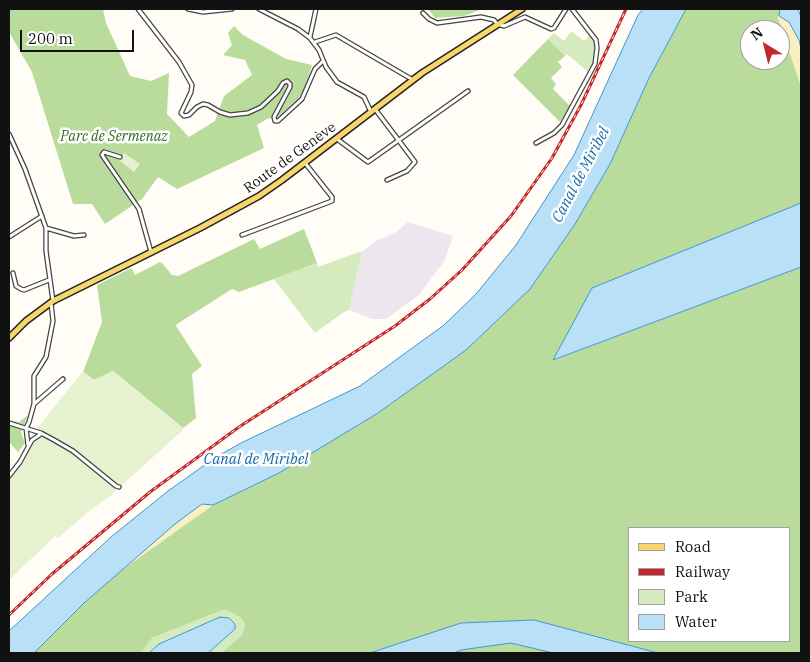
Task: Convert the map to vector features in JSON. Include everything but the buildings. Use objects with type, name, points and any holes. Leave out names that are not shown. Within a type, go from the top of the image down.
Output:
[{"type":"main road","name":"Route de Genève","points":[[9,338],[26,321],[52,302],[258,196],[305,163],[413,80],[453,52],[522,9]]},
{"type":"street","points":[[138,9],[179,62],[192,85],[191,92],[181,113],[184,116],[189,115],[196,107],[203,104],[230,115],[248,113],[261,107],[287,81],[290,87],[274,117],[274,121],[278,121],[305,95],[315,69],[323,61]]},
{"type":"street","points":[[188,9],[203,12],[232,9]]},
{"type":"street","points":[[258,9],[298,29],[315,42],[323,61],[338,82],[364,97],[373,111],[415,161],[410,169],[387,180]]},
{"type":"street","points":[[310,38],[316,9]]},
{"type":"street","points":[[423,13],[429,20],[437,23],[481,17],[494,20],[497,24],[504,26],[523,17],[553,29],[566,9]]},
{"type":"street","points":[[536,143],[554,133],[562,125],[595,64],[596,40],[572,9]]},
{"type":"street","points":[[315,42],[336,35],[413,80]]},
{"type":"street","points":[[336,138],[368,162],[468,91]]},
{"type":"street","points":[[9,134],[25,170],[46,228],[46,251],[52,302],[52,326],[46,357],[34,376],[34,404],[26,428],[28,446]]},
{"type":"street","points":[[120,158],[104,152],[102,155],[138,209],[151,252]]},
{"type":"street","points":[[242,235],[332,200],[332,197],[305,163]]},
{"type":"street","points":[[9,236],[42,216]]},
{"type":"street","points":[[46,228],[74,236],[84,234]]},
{"type":"street","points":[[13,274],[16,286],[24,290],[49,280]]},
{"type":"street","points":[[34,404],[64,379]]},
{"type":"street","points":[[9,424],[42,433],[73,451],[119,487]]},
{"type":"street","points":[[9,476],[20,462],[28,446],[36,436],[42,433]]},
{"type":"shaded area","points":[[408,222],[453,236],[445,260],[419,295],[386,319],[372,319],[349,310],[362,252],[376,241],[396,232]]},
{"type":"green space","name":"Parc de Sermenaz","points":[[9,9],[103,9],[106,23],[130,76],[151,81],[169,73],[167,114],[189,137],[215,121],[224,96],[252,75],[245,60],[223,55],[232,45],[228,33],[234,26],[243,35],[286,59],[312,65],[306,87],[298,99],[279,116],[267,119],[257,125],[264,148],[177,189],[158,177],[142,199],[105,224],[92,204],[73,204],[32,72],[9,32]]},
{"type":"green space","points":[[428,9],[482,9],[464,16],[435,18]]},
{"type":"green space","points":[[686,9],[780,9],[779,20],[740,20],[740,70],[790,70],[790,53],[801,86],[801,203],[592,288],[554,360],[801,267],[801,653],[658,653],[534,620],[461,623],[370,653],[221,653],[241,636],[245,624],[240,617],[227,610],[220,611],[152,638],[141,653],[34,653],[84,603],[123,569],[213,505],[279,473],[378,413],[466,350],[530,289],[575,224],[610,164],[649,78]]},
{"type":"green space","points":[[571,31],[584,41],[589,36],[593,37],[596,43],[593,65],[588,72],[567,54],[565,56],[548,39],[554,33],[564,41]]},
{"type":"green space","points":[[548,39],[565,56],[558,62],[562,67],[551,78],[556,84],[553,89],[570,106],[560,122],[513,75]]},
{"type":"green space","points":[[124,153],[140,164],[134,172],[119,160]]},
{"type":"green space","points":[[304,229],[317,263],[239,292],[232,289],[177,324],[176,326],[202,366],[192,374],[196,418],[183,428],[113,371],[94,380],[83,372],[102,322],[97,285],[131,268],[135,275],[160,262],[172,275],[178,276],[254,239],[260,249]]},
{"type":"green space","points":[[362,252],[349,310],[315,333],[274,279],[317,263],[318,267]]},
{"type":"green space","points":[[83,371],[94,380],[113,371],[183,428],[183,430],[110,496],[59,537],[54,537],[9,580],[9,478],[22,463],[39,426]]},
{"type":"green space","points":[[28,415],[21,432],[25,443],[18,452],[9,442],[9,420],[19,422]]},
{"type":"green space","points":[[228,610],[240,617],[245,624],[241,636],[221,653],[141,653],[152,638],[220,611]]},
{"type":"green space","points":[[511,643],[553,653],[454,653],[461,650]]},
{"type":"sand","points":[[779,16],[786,20],[779,20]]},
{"type":"sand","points":[[790,24],[799,40],[801,49],[801,86],[790,53]]},
{"type":"sand","points":[[202,504],[213,505],[123,569],[175,524]]},
{"type":"water","name":"Canal de Miribel","points":[[643,9],[686,9],[649,78],[610,164],[575,224],[530,289],[466,350],[378,413],[279,473],[213,505],[202,504],[175,524],[84,603],[34,653],[9,653],[9,631],[111,537],[168,491],[216,457],[241,443],[360,386],[444,325],[476,294],[516,245],[574,155],[638,15]]},
{"type":"water","points":[[780,9],[798,9],[801,17],[801,49],[790,20],[779,16]]},
{"type":"water","points":[[801,203],[801,267],[553,360],[592,288]]},
{"type":"water","points":[[220,617],[229,618],[235,624],[235,629],[208,653],[149,653],[159,644]]},
{"type":"water","points":[[534,620],[658,653],[553,653],[511,643],[461,650],[454,653],[370,653],[461,623]]},
{"type":"railway","points":[[9,615],[52,574],[150,492],[239,427],[395,326],[430,299],[462,270],[511,216],[552,158],[581,105],[626,9]]}]
